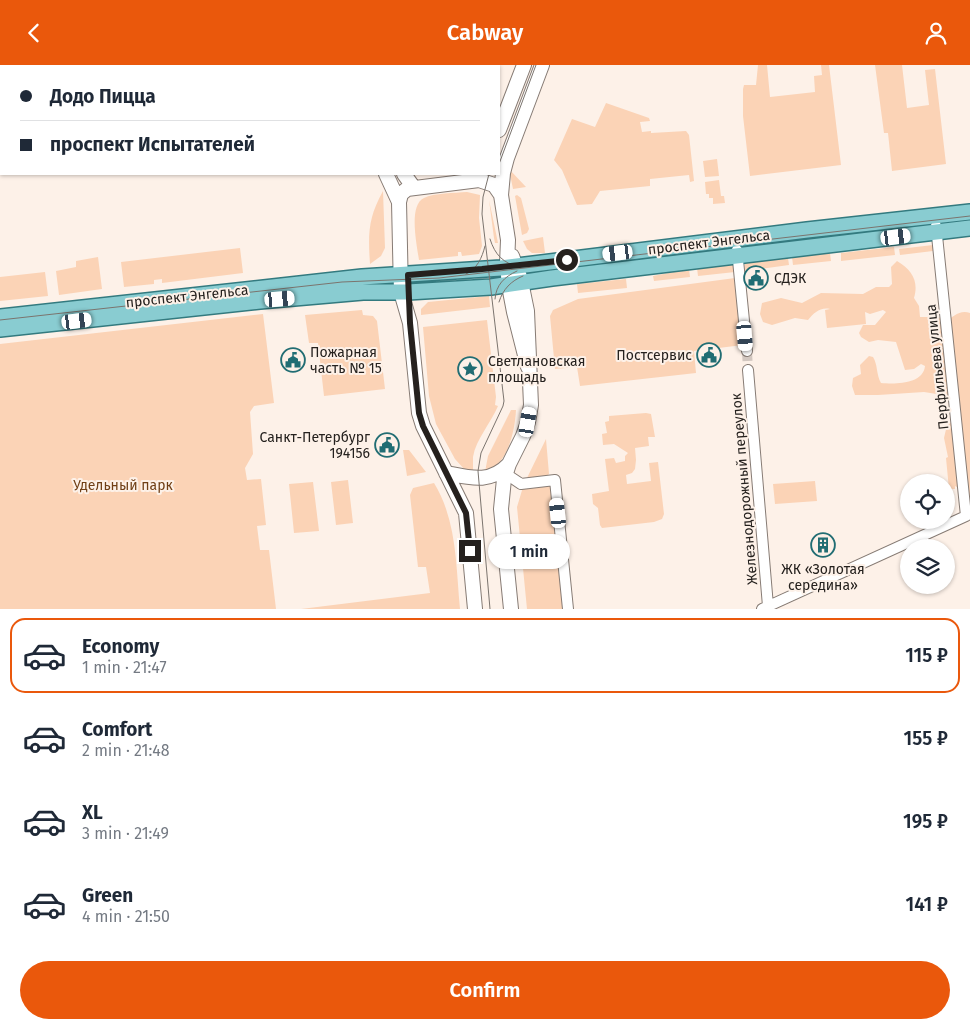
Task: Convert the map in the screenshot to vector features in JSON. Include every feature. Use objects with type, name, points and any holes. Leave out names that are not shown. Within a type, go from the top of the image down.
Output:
[{"type":"main road","points":[[500,127],[524,65]]},
{"type":"main road","points":[[511,609],[501,509],[508,469],[523,436],[531,405],[528,367],[514,312],[515,285],[501,195],[505,164],[542,65]]},
{"type":"main road","points":[[386,175],[399,209]]},
{"type":"main road","points":[[405,175],[414,188]]},
{"type":"main road","points":[[475,609],[466,513],[420,419],[410,323],[404,292],[399,209],[402,194],[407,189],[481,177],[494,185],[501,195]]},
{"type":"main road","name":"проспект Энгельса","points":[[0,317],[362,277],[512,266],[970,211]]},
{"type":"main road","name":"проспект Энгельса","points":[[0,329],[363,292],[404,292],[515,285],[552,278],[970,228]]},
{"type":"main road","points":[[446,473],[483,479],[508,469]]},
{"type":"street","name":"Перфильева улица","points":[[765,607],[966,516],[934,215]]},
{"type":"street","points":[[736,239],[747,351]]},
{"type":"street","name":"Железнодорожный переулок","points":[[748,369],[765,607]]},
{"type":"street","points":[[508,469],[521,484],[554,480],[568,609]]},
{"type":"green space","points":[[758,65],[767,65],[770,97],[815,92],[814,76],[822,75],[821,65],[829,65],[841,165],[750,176],[743,116],[743,89],[744,85],[756,85]]},
{"type":"green space","points":[[875,65],[902,65],[907,108],[929,105],[925,70],[935,69],[946,164],[892,171],[888,133],[884,133]]},
{"type":"green space","points":[[606,103],[649,118],[650,121],[640,122],[642,132],[686,131],[689,135],[694,181],[690,182],[689,175],[650,179],[650,186],[600,191],[592,204],[577,205],[562,170],[554,160],[572,119],[595,127]]},
{"type":"green space","points":[[717,159],[719,176],[705,177],[703,161]]},
{"type":"green space","points":[[509,169],[526,187],[513,189]]},
{"type":"green space","points":[[719,180],[721,196],[724,196],[725,203],[713,204],[713,198],[709,198],[709,194],[706,194],[705,182]]},
{"type":"green space","points":[[383,191],[385,248],[381,256],[370,264],[370,226],[374,210]]},
{"type":"green space","points":[[467,192],[480,195],[479,218],[482,246],[479,254],[462,256],[461,252],[458,252],[458,256],[419,260],[415,236],[415,217],[419,202],[433,195]]},
{"type":"green space","points":[[517,195],[521,198],[529,229],[527,233],[522,235],[515,196]]},
{"type":"green space","points":[[489,200],[498,243],[495,243]]},
{"type":"green space","points":[[543,237],[545,253],[532,253],[527,249],[523,241]]},
{"type":"green space","points":[[933,245],[933,251],[900,255],[899,249]]},
{"type":"green space","points":[[894,247],[895,255],[841,261],[841,253]]},
{"type":"green space","points":[[240,248],[243,273],[162,283],[162,279],[154,280],[154,284],[124,287],[121,262]]},
{"type":"green space","points":[[830,253],[831,261],[793,265],[792,257]]},
{"type":"green space","points":[[98,257],[102,289],[59,295],[56,271],[76,267],[76,261]]},
{"type":"green space","points":[[788,258],[789,265],[745,271],[745,263]]},
{"type":"green space","points":[[897,261],[907,268],[913,277],[916,286],[914,298],[919,306],[920,317],[938,317],[945,322],[960,313],[970,313],[970,513],[968,493],[955,486],[955,474],[948,474],[946,458],[948,457],[944,438],[947,425],[958,418],[956,406],[943,395],[924,392],[855,395],[852,386],[853,378],[861,374],[860,365],[869,356],[875,360],[881,383],[907,382],[919,377],[923,372],[925,366],[921,364],[914,369],[905,370],[896,342],[878,340],[869,342],[861,337],[859,333],[863,325],[875,325],[886,312],[883,310],[870,314],[865,312],[866,324],[827,328],[825,310],[830,309],[820,310],[808,320],[795,318],[772,325],[763,322],[760,314],[762,303],[781,298],[802,303],[821,293],[863,294],[876,287],[889,287],[892,284],[891,267]]},
{"type":"green space","points":[[734,264],[735,272],[698,276],[697,268]]},
{"type":"green space","points":[[689,269],[690,277],[654,281],[653,276]]},
{"type":"green space","points":[[45,272],[48,296],[0,301],[0,277]]},
{"type":"green space","points":[[735,278],[743,345],[694,351],[696,373],[580,386],[577,367],[555,369],[550,316],[553,310],[578,299]]},
{"type":"green space","points":[[626,279],[627,288],[578,293],[577,284]]},
{"type":"green space","points":[[489,296],[490,307],[421,315],[421,309],[428,302]]},
{"type":"green space","points":[[362,310],[363,315],[373,316],[377,321],[385,389],[324,396],[318,343],[309,343],[305,315]]},
{"type":"green space","name":"Удельный парк","points":[[263,314],[274,403],[254,406],[250,412],[253,454],[245,468],[247,480],[261,479],[266,525],[257,526],[260,550],[269,550],[276,609],[0,609],[0,344]]},
{"type":"green space","points":[[487,320],[496,397],[495,405],[498,406],[480,437],[475,450],[473,473],[465,470],[455,459],[436,424],[429,396],[423,327]]},
{"type":"green space","points":[[511,410],[516,410],[513,432],[508,447],[501,461],[485,472],[488,456]]},
{"type":"green space","points":[[651,414],[655,437],[648,437],[649,446],[635,448],[635,469],[632,473],[626,475],[627,484],[651,481],[649,463],[658,462],[664,514],[662,519],[654,522],[602,528],[598,508],[593,504],[592,494],[609,491],[605,459],[614,458],[616,463],[625,461],[625,456],[628,453],[614,444],[603,445],[602,434],[607,433],[605,422],[609,421],[609,416]]},
{"type":"green space","points":[[546,439],[549,474],[545,477],[527,478]]},
{"type":"green space","points":[[403,450],[409,450],[426,472],[407,476]]},
{"type":"green space","points":[[348,480],[353,523],[336,525],[331,482]]},
{"type":"green space","points":[[815,481],[817,501],[775,504],[773,484]]},
{"type":"green space","points":[[313,482],[319,531],[294,533],[289,484]]},
{"type":"green space","points":[[434,483],[442,497],[451,528],[460,609],[301,609],[430,593],[426,567],[418,567],[410,495],[413,488]]},
{"type":"green space","points":[[551,484],[563,609],[527,609],[517,507],[523,487]]},
{"type":"tunnel","points":[[747,351],[748,370]]},
{"type":"tram line","points":[[500,161],[536,65]]},
{"type":"tram line","points":[[489,175],[483,197],[482,214],[504,401],[481,453],[478,471],[490,609]]},
{"type":"tram line","points":[[0,320],[342,282],[439,278],[970,216]]},
{"type":"tram line","points":[[490,239],[494,250],[504,261],[519,267]]},
{"type":"tram line","points":[[466,274],[479,263],[485,246]]},
{"type":"tram line","points":[[495,299],[497,290],[502,282],[517,271]]},
{"type":"tram line","points":[[499,302],[508,286],[523,276]]},
{"type":"place","name":"СДЭК","points":[[756,278]]},
{"type":"place","name":"Постсервис","points":[[709,355]]},
{"type":"place","name":"Пожарная часть № 15","points":[[293,360]]},
{"type":"place","name":"Светлановская площадь","points":[[470,369]]},
{"type":"place","name":"Санкт-Петербург 194156","points":[[387,445]]},
{"type":"place","name":"ЖК «Золотая середина»","points":[[823,545]]},
{"type":"route","points":[[470,551],[466,513],[420,419],[410,323],[408,275],[567,260]]}]
